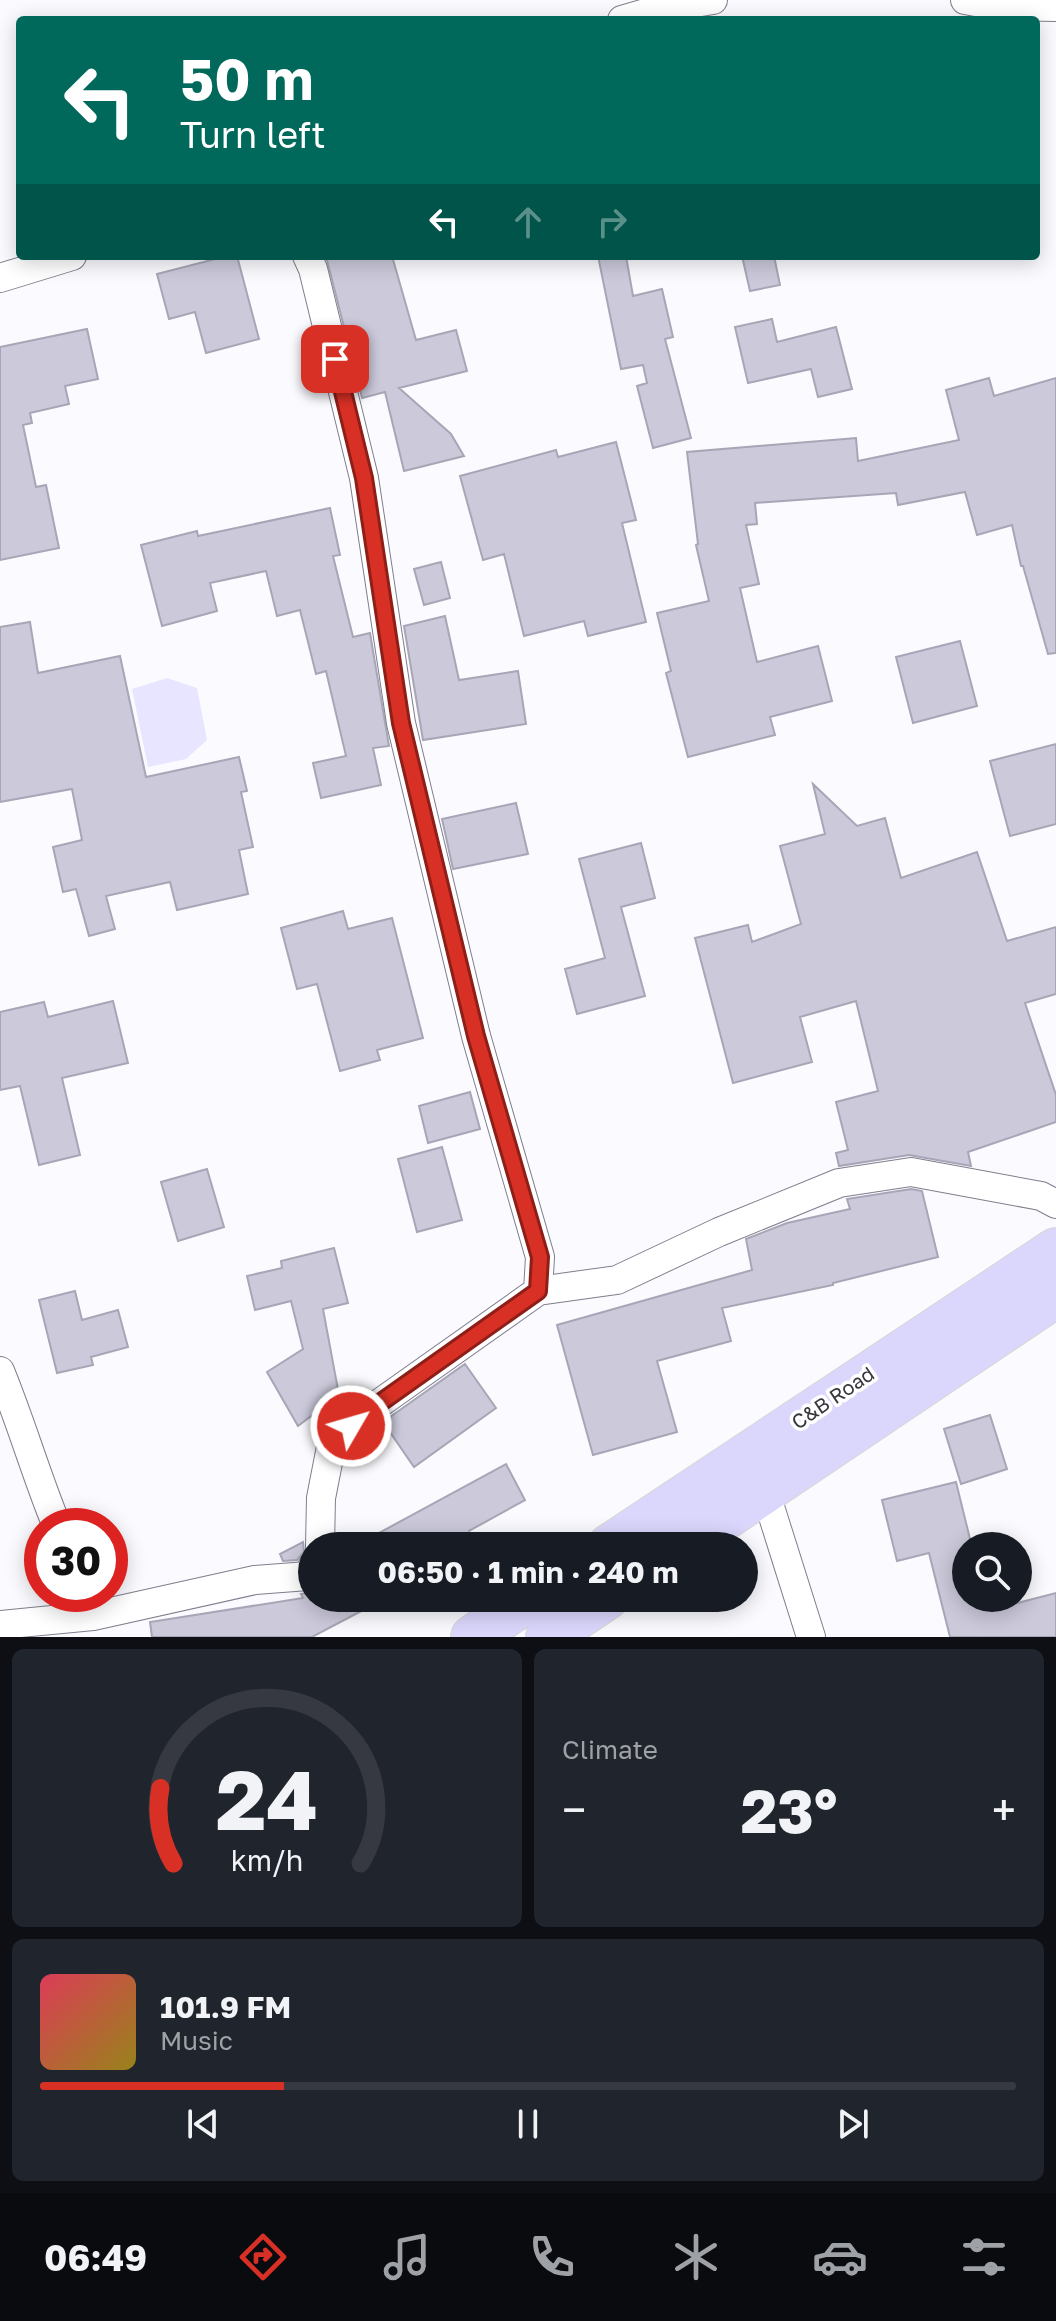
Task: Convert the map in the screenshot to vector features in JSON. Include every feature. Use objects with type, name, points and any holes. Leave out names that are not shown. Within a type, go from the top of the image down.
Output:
[{"type":"highway","name":"C&B Road","points":[[631,1532],[1056,1250]]},
{"type":"highway","name":"C&B Road","points":[[704,1532],[1056,1295]]},
{"type":"highway","points":[[473,1637],[510,1612]]},
{"type":"highway","points":[[548,1637],[585,1612]]},
{"type":"street","points":[[635,16],[713,0]]},
{"type":"street","points":[[965,0],[997,6],[1056,7]]},
{"type":"street","points":[[0,278],[59,260]]},
{"type":"street","points":[[309,260],[364,478],[401,723],[476,1036],[540,1257],[538,1291]]},
{"type":"street","points":[[320,1532],[321,1498],[332,1442],[370,1410],[538,1291],[617,1280],[719,1232],[839,1183],[911,1172],[1041,1196],[1056,1204]]},
{"type":"street","points":[[0,1371],[50,1508]]},
{"type":"street","points":[[765,1491],[811,1637]]},
{"type":"street","points":[[128,1599],[298,1577]]},
{"type":"street","points":[[0,1625],[58,1612]]},
{"type":"shaded area","points":[[167,678],[197,688],[207,740],[186,759],[148,767],[132,689]]},
{"type":"building","points":[[211,260],[238,260],[259,339],[206,353],[195,312],[169,319],[157,274]]},
{"type":"building","points":[[327,260],[393,260],[416,340],[456,330],[467,371],[399,388],[451,434],[464,456],[404,471],[385,392],[362,398]]},
{"type":"building","points":[[599,260],[627,260],[633,296],[662,289],[673,337],[665,339],[691,438],[653,448],[637,386],[647,383],[643,365],[621,369]]},
{"type":"building","points":[[743,260],[775,260],[780,285],[750,291]]},
{"type":"building","points":[[772,319],[777,342],[836,327],[852,389],[818,397],[811,369],[748,383],[735,327]]},
{"type":"building","points":[[87,329],[98,379],[65,386],[69,404],[30,413],[32,423],[23,425],[36,487],[46,485],[59,548],[0,560],[0,347]]},
{"type":"building","points":[[989,378],[994,396],[1056,378],[1056,653],[1048,654],[1012,525],[977,535],[965,492],[898,505],[896,493],[755,503],[757,524],[746,525],[759,584],[740,588],[757,662],[818,646],[832,701],[770,717],[775,735],[688,757],[666,673],[671,671],[657,613],[709,601],[696,545],[687,452],[856,438],[858,461],[959,440],[946,390]]},
{"type":"building","points":[[616,442],[636,520],[622,523],[646,622],[588,636],[584,621],[524,636],[504,554],[483,560],[460,476],[556,450],[558,457]]},
{"type":"building","points":[[330,508],[340,555],[333,556],[353,637],[370,633],[389,746],[373,748],[381,785],[321,798],[313,763],[346,756],[326,671],[316,674],[300,610],[277,616],[266,571],[210,583],[217,611],[162,626],[141,545],[197,531],[198,536]]},
{"type":"building","points":[[441,562],[450,598],[424,605],[414,569]]},
{"type":"building","points":[[445,616],[459,680],[518,671],[526,724],[423,740],[404,626]]},
{"type":"building","points":[[30,622],[38,673],[120,656],[146,777],[239,757],[247,791],[241,792],[253,847],[239,850],[248,894],[177,910],[170,882],[106,896],[115,929],[89,936],[76,889],[63,892],[53,847],[82,840],[72,789],[0,802],[0,627]]},
{"type":"building","points":[[960,641],[977,706],[913,723],[896,657]]},
{"type":"building","points":[[1056,744],[1056,824],[1010,836],[990,761]]},
{"type":"building","points":[[813,784],[857,826],[885,818],[901,878],[977,852],[1007,941],[1056,927],[1056,994],[1025,1003],[1056,1095],[1056,1122],[968,1152],[971,1166],[909,1155],[839,1166],[836,1153],[848,1150],[836,1102],[878,1091],[856,1001],[800,1017],[812,1062],[733,1083],[695,938],[748,925],[752,942],[801,924],[780,846],[825,834]]},
{"type":"building","points":[[516,803],[528,854],[453,869],[442,819]]},
{"type":"building","points":[[641,843],[655,898],[621,907],[645,996],[577,1014],[565,969],[605,958],[579,859]]},
{"type":"building","points":[[343,911],[348,929],[392,918],[423,1038],[377,1050],[380,1060],[340,1071],[317,984],[297,989],[281,928]]},
{"type":"building","points":[[113,1001],[128,1063],[62,1078],[80,1155],[39,1165],[20,1086],[0,1090],[0,1012],[44,1002],[48,1017]]},
{"type":"building","points":[[470,1092],[480,1129],[428,1143],[419,1106]]},
{"type":"building","points":[[442,1147],[462,1220],[417,1232],[398,1159]]},
{"type":"building","points":[[207,1169],[224,1227],[178,1241],[161,1182]]},
{"type":"building","points":[[911,1189],[922,1191],[938,1257],[833,1285],[722,1308],[731,1341],[657,1361],[677,1432],[593,1455],[557,1325],[752,1270],[746,1239],[787,1223],[850,1209],[847,1199]]},
{"type":"building","points":[[334,1248],[348,1303],[323,1309],[339,1395],[298,1426],[267,1372],[303,1349],[291,1301],[255,1310],[247,1276],[282,1268],[281,1261]]},
{"type":"building","points":[[75,1291],[82,1320],[118,1310],[128,1347],[91,1357],[93,1365],[57,1373],[39,1300]]},
{"type":"building","points":[[465,1364],[496,1408],[414,1467],[383,1422]]},
{"type":"building","points":[[990,1415],[1007,1469],[961,1484],[944,1429]]},
{"type":"building","points":[[506,1464],[525,1500],[470,1532],[381,1532]]},
{"type":"building","points":[[956,1482],[968,1532],[952,1532],[952,1612],[1032,1612],[1032,1599],[1056,1593],[1056,1637],[950,1637],[929,1553],[897,1561],[882,1500]]},
{"type":"building","points":[[298,1545],[297,1560],[283,1561],[280,1554]]},
{"type":"building","points":[[298,1599],[298,1612],[359,1612],[312,1637],[152,1637],[150,1622]]},
{"type":"route","points":[[335,359],[364,478],[401,723],[476,1036],[540,1257],[538,1291],[351,1426]]}]
